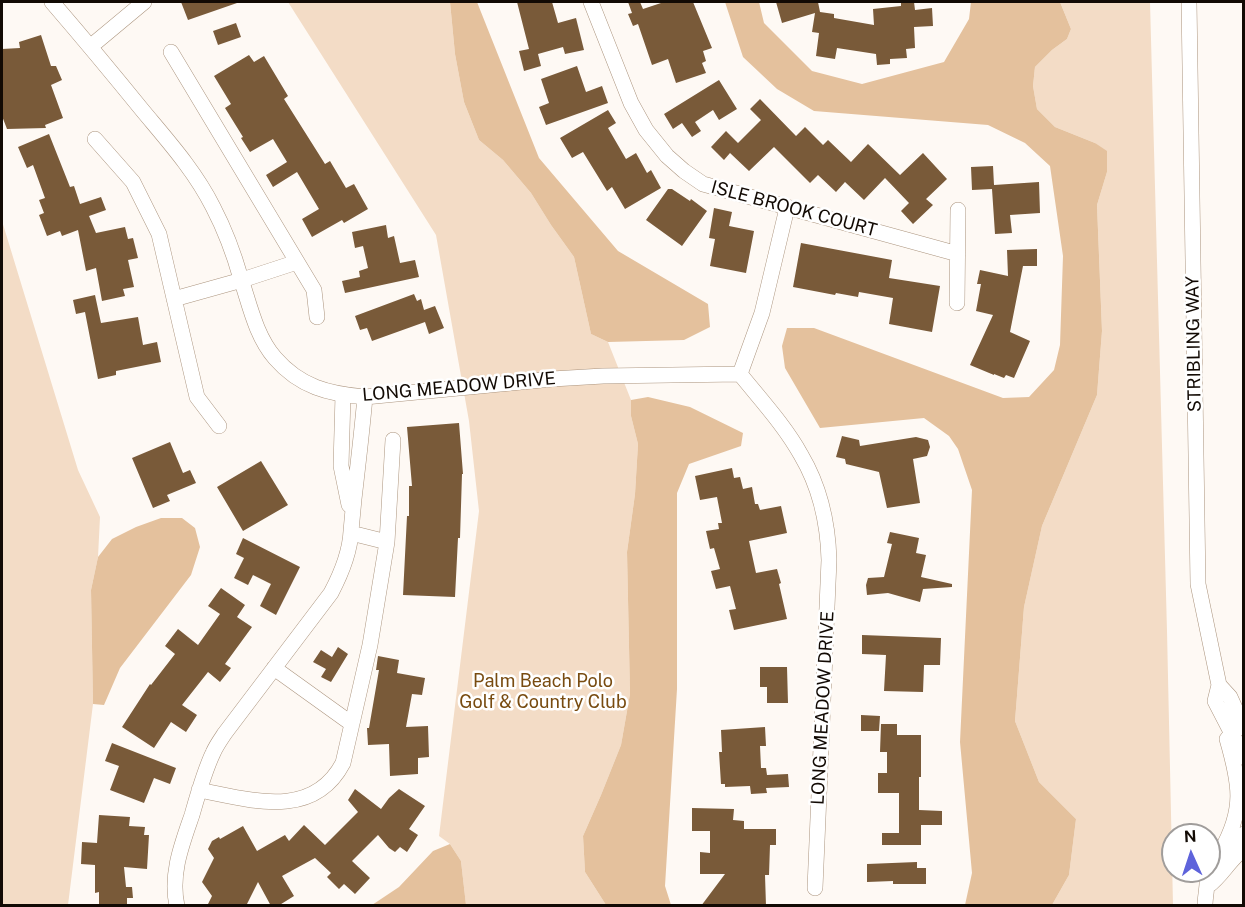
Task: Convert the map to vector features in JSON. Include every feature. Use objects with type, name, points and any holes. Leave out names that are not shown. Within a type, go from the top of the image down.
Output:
[{"type":"street","name":"LONG MEADOW DRIVE","points":[[52,2],[182,158],[201,186],[228,238],[256,327],[264,343],[274,358],[302,381],[318,389],[365,398],[552,379],[740,374],[802,455],[820,497],[826,524],[829,560],[815,888]]},
{"type":"street","points":[[90,47],[144,2]]},
{"type":"street","name":"ISLE BROOK COURT","points":[[591,2],[635,111],[646,130],[667,156],[702,184],[958,254]]},
{"type":"street","name":"STRIBLING WAY","points":[[1189,2],[1198,584],[1219,685],[1215,701],[1244,757]]},
{"type":"street","points":[[171,52],[314,290],[316,317]]},
{"type":"street","points":[[95,139],[132,182],[159,234],[197,397],[219,426]]},
{"type":"street","points":[[740,374],[762,314],[787,208]]},
{"type":"street","points":[[957,210],[957,303]]},
{"type":"street","points":[[174,298],[242,280],[297,262]]},
{"type":"street","points":[[343,395],[341,466],[351,526]]},
{"type":"street","points":[[177,906],[175,879],[177,861],[213,753],[225,733],[331,593],[339,578],[345,561],[351,526],[365,398]]},
{"type":"street","points":[[199,790],[245,799],[290,801],[306,798],[321,789],[339,771],[343,763],[370,645],[387,542],[393,440]]},
{"type":"street","points":[[351,526],[387,542]]},
{"type":"street","points":[[274,668],[352,724]]},
{"type":"street","name":"STRIBLING WAY","points":[[1219,685],[1230,697],[1244,728]]},
{"type":"street","points":[[1220,710],[1240,792],[1234,829],[1235,854]]},
{"type":"street","points":[[1221,873],[1235,854],[1244,834]]},
{"type":"street","points":[[1205,906],[1207,883]]},
{"type":"green space","name":"Palm Beach Polo Golf & Country Club","points":[[288,2],[450,2],[455,54],[464,102],[479,140],[503,160],[531,193],[574,257],[591,334],[608,342],[631,400],[631,416],[638,444],[635,494],[627,552],[630,694],[621,745],[583,836],[585,872],[606,905],[466,905],[461,861],[450,844],[439,836],[479,511],[469,421],[436,235]]},
{"type":"green space","points":[[1060,2],[1150,2],[1171,823],[1161,823],[1161,883],[1173,883],[1173,905],[1052,905],[1069,875],[1076,819],[1039,782],[1015,721],[1024,607],[1042,526],[1097,395],[1102,331],[1097,205],[1107,172],[1095,143],[1055,127],[1037,109],[1033,86],[1035,67],[1067,39],[1071,29]]},
{"type":"green space","points":[[2,221],[78,470],[100,517],[98,557],[91,590],[93,704],[68,905],[2,905]]},
{"type":"shaded area","points":[[450,2],[477,2],[539,158],[618,251],[708,304],[710,327],[684,340],[608,342],[591,334],[574,257],[531,193],[503,160],[479,140],[464,102],[455,54]]},
{"type":"shaded area","points":[[725,2],[759,2],[764,23],[812,71],[862,84],[944,62],[969,19],[971,2],[1060,2],[1071,29],[1067,39],[1035,67],[1033,86],[1037,109],[1055,127],[1095,143],[1107,151],[1107,172],[1097,205],[1102,331],[1097,395],[1042,526],[1024,607],[1015,721],[1039,782],[1076,819],[1069,875],[1052,905],[965,905],[972,873],[960,742],[972,490],[958,449],[949,436],[924,418],[820,428],[785,368],[782,346],[787,328],[814,328],[1003,398],[1029,397],[1054,370],[1060,345],[1063,256],[1050,166],[1025,143],[988,125],[814,111],[777,89],[743,57]]},
{"type":"shaded area","points":[[648,397],[690,407],[743,433],[741,446],[689,464],[677,493],[677,689],[665,886],[671,905],[606,905],[585,872],[583,836],[621,745],[630,694],[627,552],[635,494],[638,444],[631,416],[631,400]]},
{"type":"shaded area","points":[[161,518],[182,518],[195,528],[200,547],[191,575],[120,668],[104,705],[93,704],[91,590],[98,557],[112,539]]},
{"type":"shaded area","points":[[450,844],[461,861],[466,905],[372,905],[399,887],[433,851]]},
{"type":"building","points":[[181,2],[237,2],[237,3],[188,20]]},
{"type":"building","points":[[517,2],[552,2],[558,23],[576,18],[584,50],[565,54],[563,47],[538,54],[541,66],[524,71],[519,51],[529,49]]},
{"type":"building","points":[[628,2],[640,2],[643,9],[664,2],[693,2],[712,48],[703,51],[706,61],[702,63],[706,73],[676,83],[668,59],[652,65],[638,24],[633,26],[628,14],[632,13]]},
{"type":"building","points":[[776,2],[818,2],[820,12],[834,14],[834,18],[874,25],[873,9],[901,6],[901,2],[914,2],[915,10],[932,8],[933,26],[914,27],[915,48],[906,49],[907,58],[890,59],[890,64],[877,65],[876,54],[837,48],[835,59],[816,56],[819,33],[812,32],[815,13],[782,23]]},
{"type":"building","points":[[236,23],[241,37],[218,45],[213,31]]},
{"type":"building","points":[[41,35],[51,66],[56,66],[62,80],[51,85],[63,118],[45,125],[46,128],[7,129],[2,116],[2,49],[20,48],[19,42]]},
{"type":"building","points":[[249,55],[254,62],[264,56],[288,96],[284,99],[325,164],[330,161],[346,188],[354,184],[368,209],[312,237],[302,219],[319,209],[297,172],[273,187],[266,175],[287,162],[273,139],[250,152],[225,108],[231,104],[214,76]]},
{"type":"building","points":[[577,66],[586,92],[602,86],[608,103],[546,125],[539,107],[549,103],[541,79]]},
{"type":"building","points":[[719,80],[737,109],[719,120],[713,110],[695,122],[701,131],[692,137],[682,123],[673,129],[664,114]]},
{"type":"building","points":[[760,99],[796,136],[805,127],[823,145],[828,140],[851,162],[868,144],[900,175],[923,153],[947,179],[926,199],[933,205],[913,224],[901,211],[909,203],[885,178],[864,200],[845,182],[836,192],[818,175],[810,183],[774,147],[749,171],[730,153],[724,160],[711,147],[726,131],[738,143],[761,120],[750,109]]},
{"type":"building","points":[[608,110],[616,123],[608,128],[626,159],[636,153],[647,173],[651,170],[661,188],[625,209],[612,187],[607,191],[583,152],[572,158],[560,138]]},
{"type":"building","points":[[49,134],[70,187],[74,186],[80,204],[101,197],[106,210],[89,216],[96,233],[125,227],[128,239],[133,238],[138,258],[128,260],[134,287],[123,289],[125,296],[102,301],[96,268],[86,271],[78,230],[62,236],[60,231],[47,236],[39,215],[44,213],[39,200],[45,198],[33,165],[27,168],[18,147]]},
{"type":"building","points":[[993,166],[994,185],[1039,182],[1040,213],[1010,215],[1012,233],[995,234],[992,189],[972,190],[971,167]]},
{"type":"building","points":[[668,189],[672,189],[690,201],[691,199],[707,211],[682,246],[646,220]]},
{"type":"building","points":[[714,208],[732,212],[729,226],[754,231],[746,273],[710,266],[715,239],[709,238]]},
{"type":"building","points":[[386,225],[388,238],[394,236],[400,263],[415,260],[419,277],[345,293],[342,281],[360,277],[359,271],[368,268],[363,246],[355,248],[352,232]]},
{"type":"building","points":[[801,243],[892,260],[889,278],[940,286],[932,332],[889,324],[893,298],[859,292],[858,297],[836,293],[835,295],[793,287]]},
{"type":"building","points":[[1037,249],[1037,266],[1023,266],[1010,332],[1030,341],[1014,378],[1006,375],[1004,378],[970,365],[993,315],[976,311],[981,284],[977,284],[980,270],[1008,276],[1007,250]]},
{"type":"building","points":[[414,294],[417,301],[421,299],[424,310],[435,306],[444,328],[429,334],[425,322],[372,341],[367,328],[360,330],[355,316]]},
{"type":"building","points":[[95,295],[101,323],[138,317],[143,345],[157,342],[161,362],[116,371],[116,375],[98,379],[85,312],[76,314],[73,300]]},
{"type":"building","points":[[459,423],[463,474],[455,597],[403,595],[409,486],[412,486],[407,427]]},
{"type":"building","points":[[842,436],[859,440],[860,446],[916,437],[928,440],[930,447],[927,456],[913,459],[920,503],[887,508],[879,472],[846,464],[845,459],[836,457]]},
{"type":"building","points":[[170,442],[183,473],[190,470],[196,483],[167,495],[170,501],[153,508],[132,458]]},
{"type":"building","points":[[261,461],[288,505],[243,531],[217,487]]},
{"type":"building","points":[[732,468],[734,478],[740,477],[743,489],[752,487],[755,504],[758,504],[760,510],[781,506],[787,533],[749,541],[756,573],[777,569],[787,619],[734,630],[729,610],[736,609],[730,586],[716,589],[711,571],[720,569],[714,548],[710,549],[706,531],[719,529],[718,523],[722,523],[717,497],[700,500],[695,476]]},
{"type":"building","points":[[890,532],[919,538],[916,553],[926,555],[921,577],[952,584],[952,587],[923,589],[920,602],[888,593],[867,595],[868,578],[884,577],[892,544],[887,543]]},
{"type":"building","points":[[243,538],[300,567],[276,615],[260,606],[271,584],[253,575],[248,585],[234,578],[244,558],[236,554]]},
{"type":"building","points":[[221,588],[245,605],[237,617],[252,627],[225,664],[231,668],[220,682],[208,672],[182,705],[197,715],[186,732],[171,722],[154,748],[122,727],[150,684],[175,654],[165,646],[178,629],[198,645],[220,614],[208,606]]},
{"type":"building","points":[[862,635],[941,638],[940,665],[924,665],[923,692],[884,691],[886,655],[862,654]]},
{"type":"building","points":[[338,647],[348,654],[331,682],[321,677],[326,669],[313,662],[321,650],[332,657]]},
{"type":"building","points":[[378,656],[399,660],[397,673],[425,678],[422,695],[412,694],[406,727],[428,726],[429,757],[418,758],[418,774],[390,776],[389,744],[368,745],[367,728],[369,728],[379,670],[376,670]]},
{"type":"building","points":[[760,667],[787,667],[788,703],[767,703],[767,687],[760,687]]},
{"type":"building","points":[[861,715],[880,716],[879,731],[861,731]]},
{"type":"building","points":[[881,724],[897,724],[897,735],[921,735],[919,810],[942,811],[942,825],[921,825],[921,845],[882,845],[882,833],[899,833],[899,793],[878,793],[878,773],[887,773],[887,752],[880,752]]},
{"type":"building","points":[[765,727],[766,746],[760,746],[761,768],[766,768],[767,775],[788,774],[789,787],[766,788],[767,793],[751,794],[750,786],[725,787],[725,784],[721,784],[719,752],[722,752],[721,730]]},
{"type":"building","points":[[112,743],[176,768],[170,784],[154,778],[144,803],[110,790],[119,766],[105,761]]},
{"type":"building","points":[[355,789],[381,809],[399,789],[425,806],[409,829],[418,835],[407,852],[400,847],[395,852],[378,835],[352,861],[370,878],[355,894],[344,884],[339,889],[327,877],[331,873],[315,858],[282,876],[294,896],[278,906],[271,906],[258,882],[246,906],[207,906],[212,896],[202,882],[214,858],[208,849],[212,841],[243,826],[257,851],[285,835],[289,841],[304,825],[325,845],[358,812],[348,800]]},
{"type":"building","points":[[692,808],[734,809],[733,820],[744,821],[744,829],[776,829],[776,845],[770,845],[769,875],[765,875],[766,906],[701,906],[725,874],[700,874],[700,852],[710,853],[710,831],[692,831]]},
{"type":"building","points":[[99,815],[130,817],[129,826],[145,827],[144,835],[149,835],[147,869],[124,867],[126,887],[132,887],[133,898],[127,898],[127,906],[99,906],[99,892],[95,893],[95,865],[81,864],[82,842],[97,843]]},
{"type":"building","points":[[917,862],[917,868],[926,868],[926,884],[893,884],[893,881],[867,882],[867,864]]}]
